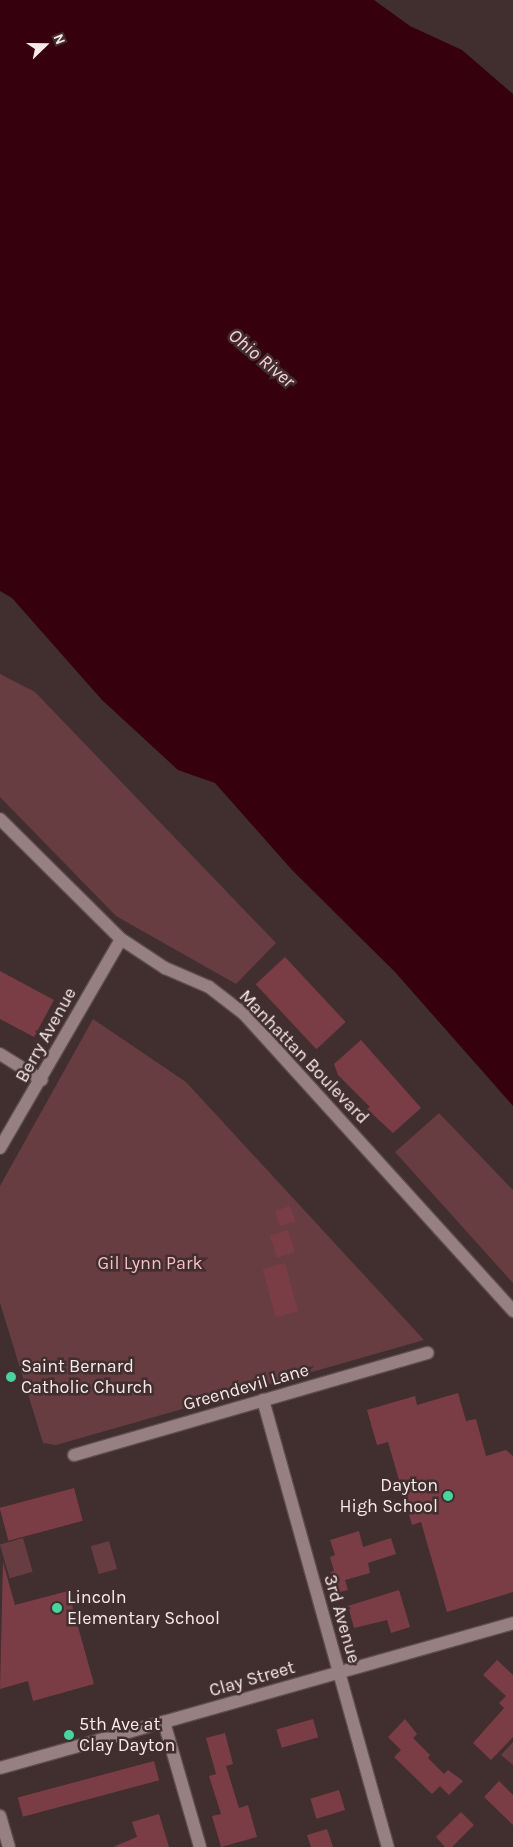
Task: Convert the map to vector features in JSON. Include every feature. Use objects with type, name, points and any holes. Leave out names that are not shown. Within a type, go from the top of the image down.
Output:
[{"type":"street","name":"Manhattan Boulevard","points":[[0,819],[122,938],[165,968],[209,987],[244,1014],[513,1311]]},
{"type":"street","name":"Berry Avenue","points":[[0,1148],[42,1080],[122,938]]},
{"type":"street","points":[[0,1054],[42,1080]]},
{"type":"street","name":"Greendevil Lane","points":[[74,1455],[428,1353]]},
{"type":"street","name":"3rd Avenue","points":[[263,1400],[388,1847]]},
{"type":"street","name":"Clay Street","points":[[0,1768],[513,1623]]},
{"type":"street","points":[[164,1722],[200,1847]]},
{"type":"street","points":[[0,1816],[9,1847]]},
{"type":"green space","points":[[0,674],[35,692],[276,943],[236,984],[116,916],[0,797]]},
{"type":"green space","name":"Gil Lynn Park","points":[[93,1019],[186,1082],[424,1340],[56,1445],[43,1443],[0,1303],[0,1186]]},
{"type":"green space","points":[[439,1113],[513,1190],[513,1283],[395,1152]]},
{"type":"green space","points":[[23,1538],[33,1572],[10,1578],[0,1545]]},
{"type":"green space","points":[[109,1541],[117,1569],[99,1574],[91,1546]]},
{"type":"green space","points":[[513,1742],[513,1765],[501,1755]]},
{"type":"water","name":"Ohio River","points":[[0,0],[374,0],[410,26],[462,50],[513,94],[513,1106],[395,972],[292,870],[215,783],[178,770],[102,700],[12,598],[0,591]]},
{"type":"building","points":[[285,957],[346,1022],[316,1049],[256,984]]},
{"type":"building","points":[[0,971],[54,1000],[34,1037],[0,1019]]},
{"type":"building","points":[[361,1040],[421,1108],[393,1133],[367,1109],[370,1107],[338,1075],[334,1064]]},
{"type":"building","points":[[290,1206],[295,1221],[280,1226],[275,1211]]},
{"type":"building","points":[[288,1230],[295,1252],[277,1258],[270,1236]]},
{"type":"building","points":[[285,1263],[298,1311],[276,1317],[263,1269]]},
{"type":"building","points":[[458,1393],[466,1421],[476,1419],[486,1456],[506,1450],[513,1456],[513,1592],[447,1612],[421,1522],[412,1525],[388,1442],[377,1445],[367,1410],[415,1396],[417,1405]]},
{"type":"building","points":[[74,1488],[83,1521],[8,1541],[0,1508]]},
{"type":"building","points":[[359,1531],[363,1547],[391,1538],[396,1554],[368,1563],[370,1573],[345,1580],[348,1590],[336,1593],[330,1572],[334,1571],[330,1557],[335,1555],[330,1540]]},
{"type":"building","points":[[3,1562],[15,1605],[68,1591],[94,1684],[33,1701],[28,1681],[0,1689]]},
{"type":"building","points":[[399,1590],[410,1627],[391,1633],[387,1620],[354,1628],[348,1606]]},
{"type":"building","points":[[497,1660],[513,1675],[513,1737],[491,1760],[473,1743],[504,1708],[499,1703],[506,1696],[483,1675]]},
{"type":"building","points":[[313,1719],[318,1737],[282,1748],[276,1729]]},
{"type":"building","points":[[405,1719],[417,1734],[413,1738],[430,1755],[428,1758],[444,1774],[448,1770],[463,1781],[449,1795],[440,1786],[432,1794],[394,1757],[401,1750],[388,1737]]},
{"type":"building","points":[[225,1733],[233,1764],[226,1766],[239,1808],[248,1805],[257,1837],[221,1847],[212,1816],[221,1814],[209,1776],[216,1774],[206,1738]]},
{"type":"building","points":[[154,1761],[159,1780],[23,1817],[18,1797]]},
{"type":"building","points":[[499,1781],[513,1795],[513,1825],[484,1797]]},
{"type":"building","points":[[339,1790],[345,1810],[316,1819],[310,1799]]},
{"type":"building","points":[[461,1812],[474,1825],[452,1847],[445,1847],[436,1837]]},
{"type":"building","points":[[159,1814],[169,1847],[113,1847],[137,1837],[132,1822]]},
{"type":"building","points":[[327,1829],[333,1847],[311,1847],[307,1835]]},
{"type":"place","name":"Saint Bernard Catholic Church","points":[[11,1377]]},
{"type":"place","name":"Dayton High School","points":[[448,1496]]},
{"type":"place","name":"Lincoln Elementary School","points":[[57,1608]]},
{"type":"place","name":"5th Ave at Clay Dayton","points":[[69,1735]]}]
